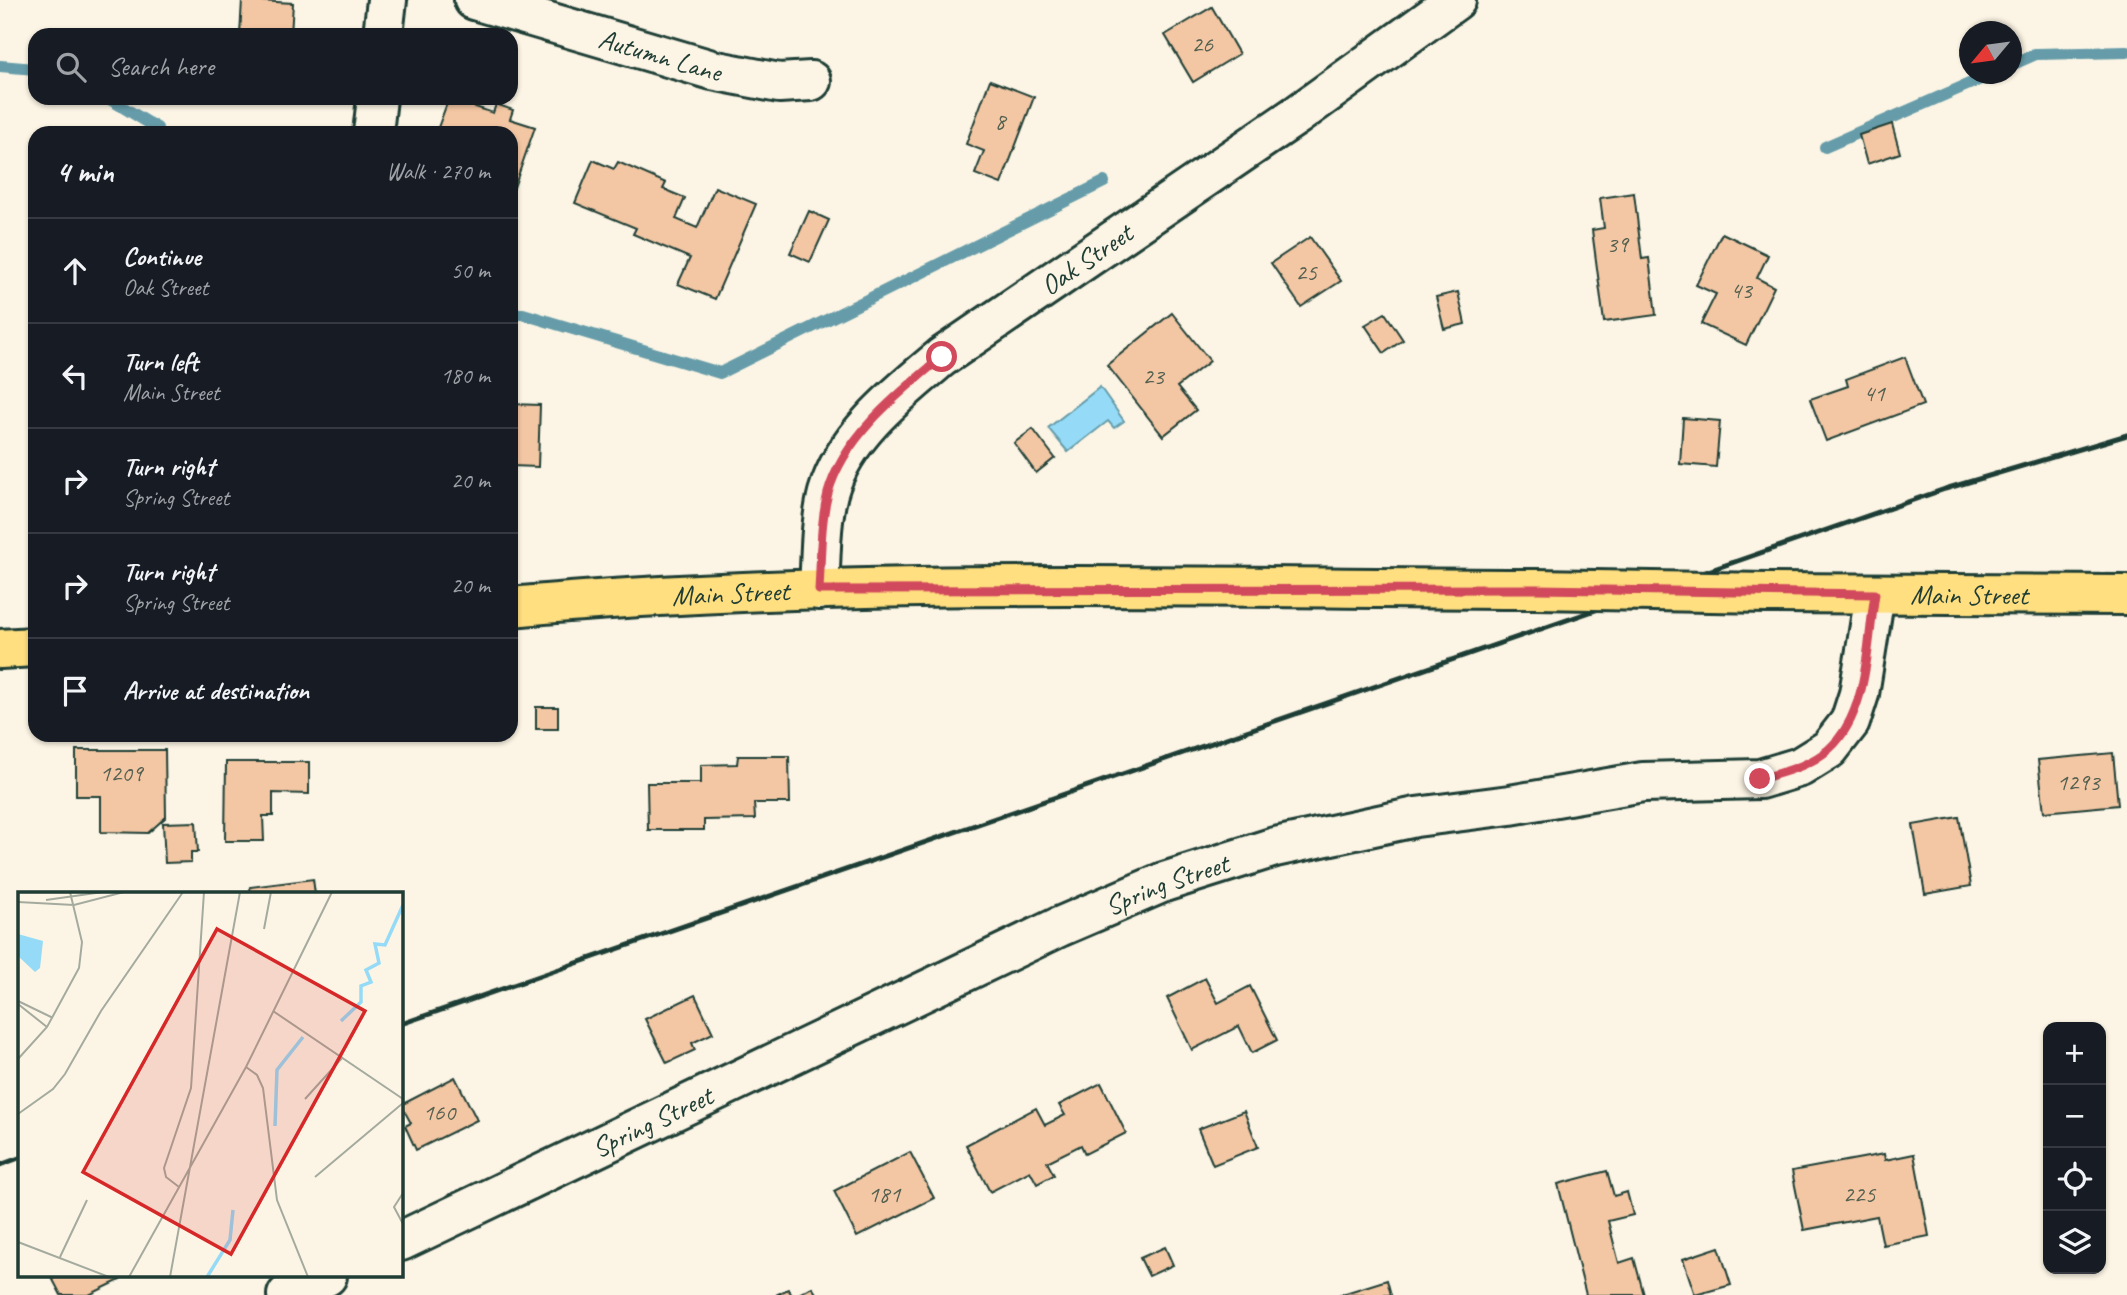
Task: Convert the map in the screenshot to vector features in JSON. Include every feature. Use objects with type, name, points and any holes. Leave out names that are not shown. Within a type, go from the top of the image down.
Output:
[{"type":"main road","name":"Main Street","points":[[518,607],[819,590],[1537,589],[2127,595]]},
{"type":"main road","points":[[0,649],[28,647]]},
{"type":"street","points":[[384,28],[387,0]]},
{"type":"street","name":"Autumn Lane","points":[[474,0],[712,70],[779,83],[811,81]]},
{"type":"street","name":"Oak Street","points":[[819,590],[828,492],[839,467],[896,395],[951,350],[1286,122],[1456,0]]},
{"type":"street","points":[[374,126],[376,105]]},
{"type":"street","name":"Spring Street","points":[[402,1241],[1059,927],[1164,882],[1275,847],[1416,817],[1510,805],[1643,782],[1760,779],[1800,767],[1829,749],[1850,722],[1859,694],[1875,594]]},
{"type":"street","points":[[287,1295],[323,1278]]},
{"type":"water","points":[[1100,387],[1124,421],[1114,428],[1108,421],[1068,452],[1048,428]]},
{"type":"building","points":[[242,0],[293,3],[291,28],[240,28]]},
{"type":"building","points":[[1212,7],[1239,54],[1193,82],[1165,35]]},
{"type":"building","points":[[990,80],[1034,97],[1001,184],[975,174],[984,151],[966,144]]},
{"type":"building","points":[[446,105],[470,105],[493,113],[496,105],[499,105],[513,110],[510,119],[535,127],[518,176],[518,126],[439,126]]},
{"type":"building","points":[[1892,124],[1900,153],[1867,164],[1859,135]]},
{"type":"building","points":[[593,160],[614,169],[618,162],[666,183],[663,189],[685,198],[676,219],[697,228],[715,187],[756,204],[715,299],[678,284],[690,258],[633,234],[636,228],[575,203]]},
{"type":"building","points":[[1634,193],[1642,259],[1649,258],[1656,315],[1604,322],[1592,230],[1604,228],[1600,198]]},
{"type":"building","points":[[809,211],[829,220],[810,262],[790,253]]},
{"type":"building","points":[[1722,233],[1768,255],[1757,278],[1774,287],[1746,345],[1701,324],[1716,294],[1696,285]]},
{"type":"building","points":[[1310,237],[1341,281],[1301,307],[1271,263]]},
{"type":"building","points":[[1458,292],[1465,324],[1444,329],[1436,297]]},
{"type":"building","points":[[1172,313],[1210,361],[1177,387],[1196,410],[1163,436],[1107,365]]},
{"type":"building","points":[[1385,313],[1403,340],[1384,353],[1365,325]]},
{"type":"building","points":[[1905,357],[1923,405],[1826,441],[1810,399],[1848,386],[1846,379]]},
{"type":"building","points":[[518,404],[540,405],[538,467],[518,466]]},
{"type":"building","points":[[1683,418],[1720,421],[1716,467],[1680,464]]},
{"type":"building","points":[[1033,429],[1055,458],[1036,473],[1014,443]]},
{"type":"building","points":[[536,707],[558,707],[558,729],[536,729]]},
{"type":"building","points":[[76,750],[165,750],[166,817],[148,833],[101,832],[101,796],[76,796]]},
{"type":"building","points":[[2113,753],[2118,805],[2044,812],[2038,760]]},
{"type":"building","points":[[738,756],[789,756],[790,803],[754,803],[755,819],[704,820],[704,830],[648,830],[647,783],[701,783],[701,765],[737,764]]},
{"type":"building","points":[[226,762],[309,762],[309,794],[273,793],[273,816],[263,816],[264,841],[225,841]]},
{"type":"building","points":[[1959,817],[1971,886],[1925,894],[1913,825]]},
{"type":"building","points":[[196,822],[198,852],[191,852],[191,862],[165,863],[163,823]]},
{"type":"building","points":[[313,879],[315,892],[251,892],[250,887]]},
{"type":"building","points":[[1205,978],[1218,1003],[1250,986],[1277,1040],[1252,1053],[1239,1026],[1192,1050],[1167,998]]},
{"type":"building","points":[[695,995],[713,1033],[692,1043],[695,1050],[667,1063],[645,1019]]},
{"type":"building","points":[[455,1077],[477,1120],[416,1150],[405,1126],[411,1123],[402,1104]]},
{"type":"building","points":[[1101,1083],[1126,1133],[1085,1154],[1081,1145],[1047,1162],[1054,1175],[1037,1184],[1030,1171],[990,1192],[966,1145],[1036,1108],[1045,1125],[1065,1115],[1059,1105]]},
{"type":"building","points":[[1244,1111],[1258,1147],[1213,1165],[1198,1129]]},
{"type":"building","points":[[910,1152],[934,1198],[857,1237],[834,1191]]},
{"type":"building","points":[[1884,1154],[1885,1160],[1914,1154],[1929,1236],[1883,1245],[1877,1216],[1804,1230],[1792,1171]]},
{"type":"building","points":[[1607,1171],[1614,1196],[1627,1192],[1633,1215],[1608,1221],[1619,1263],[1634,1258],[1644,1295],[1586,1295],[1558,1184]]},
{"type":"building","points":[[1165,1247],[1173,1265],[1149,1276],[1140,1258]]},
{"type":"building","points":[[1719,1247],[1731,1285],[1695,1295],[1683,1259]]},
{"type":"building","points":[[52,1278],[120,1280],[89,1295],[61,1295]]},
{"type":"building","points":[[1387,1280],[1391,1295],[1339,1295]]},
{"type":"building","points":[[812,1287],[817,1295],[797,1295]]},
{"type":"building","points":[[788,1289],[792,1295],[776,1295]]},
{"type":"waterway","points":[[2022,60],[2036,54],[2127,52]]},
{"type":"waterway","points":[[0,66],[28,68]]},
{"type":"waterway","points":[[1825,147],[1969,84]]},
{"type":"waterway","points":[[119,105],[154,126]]},
{"type":"waterway","points":[[518,314],[720,373],[1104,182]]},
{"type":"railway","points":[[402,1024],[1945,489],[2127,435]]},
{"type":"railway","points":[[0,1165],[18,1158]]},
{"type":"route","points":[[942,357],[896,395],[863,433],[839,467],[828,492],[819,590],[1537,589],[1875,594],[1859,694],[1850,722],[1829,749],[1800,767],[1760,779]]}]
